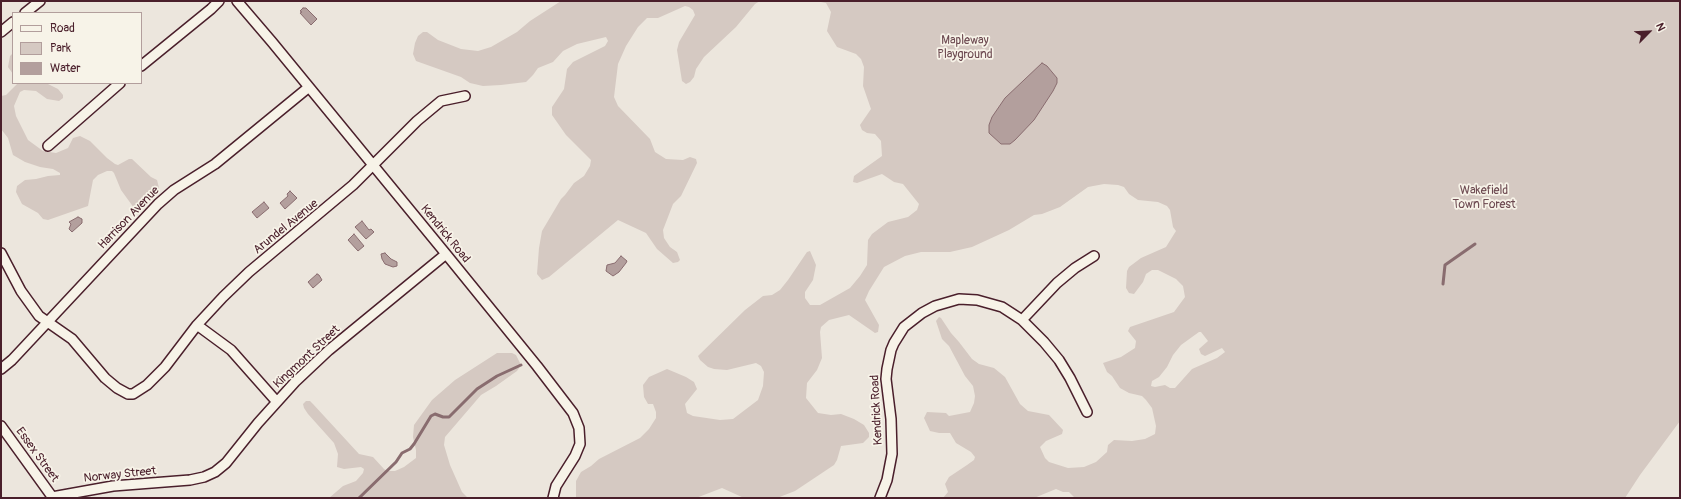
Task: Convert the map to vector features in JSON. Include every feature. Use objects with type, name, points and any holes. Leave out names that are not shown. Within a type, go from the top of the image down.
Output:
[{"type":"street","points":[[26,12],[40,1]]},
{"type":"street","points":[[142,65],[211,9],[218,1]]},
{"type":"street","name":"Kendrick Road","points":[[237,1],[374,166],[566,403],[577,421],[580,436],[578,451],[559,480],[553,498]]},
{"type":"street","points":[[1,32],[12,23]]},
{"type":"street","points":[[48,146],[119,84]]},
{"type":"street","name":"Harrison Avenue","points":[[1,369],[12,360],[147,214],[168,194],[215,164],[309,87]]},
{"type":"street","name":"Arundel Avenue","points":[[46,322],[64,332],[72,339],[105,378],[117,388],[128,394],[133,394],[147,385],[165,367],[197,325],[249,272],[330,206],[374,166],[432,107],[444,100],[465,96]]},
{"type":"street","points":[[1,253],[27,301],[46,322]]},
{"type":"street","name":"Kingmont Street","points":[[190,480],[210,475],[223,466],[295,382],[329,350],[446,254]]},
{"type":"street","points":[[1022,320],[1057,283],[1075,268],[1094,256]]},
{"type":"street","name":"Kendrick Road","points":[[880,498],[887,480],[892,454],[891,419],[886,369],[894,343],[904,327],[928,309],[946,302],[964,299],[986,302],[1002,307],[1022,320],[1044,342],[1059,360],[1087,412]]},
{"type":"street","points":[[197,325],[231,350],[277,402]]},
{"type":"street","name":"Essex Street","points":[[1,426],[52,498]]},
{"type":"street","name":"Norway Street","points":[[52,498],[113,486],[190,480]]},
{"type":"green space","points":[[561,1],[760,1],[755,4],[736,27],[704,57],[696,69],[694,77],[686,84],[682,81],[677,50],[679,42],[695,15],[693,10],[689,7],[685,6],[658,18],[647,18],[638,27],[626,46],[618,64],[614,97],[618,106],[650,139],[655,152],[666,159],[683,160],[690,157],[696,159],[697,163],[681,196],[673,204],[663,230],[664,238],[670,247],[677,252],[680,260],[678,262],[673,263],[657,249],[646,233],[618,220],[549,277],[542,280],[537,274],[542,231],[561,199],[574,183],[584,176],[590,166],[591,160],[566,135],[552,115],[552,107],[564,89],[567,69],[573,62],[605,46],[608,41],[606,37],[577,44],[563,51],[553,62],[538,68],[526,82],[501,85],[483,86],[470,83],[461,77],[416,61],[413,54],[418,36],[423,32],[427,32],[438,40],[461,49],[478,51],[491,47],[517,32],[530,21]]},
{"type":"green space","points":[[816,1],[1680,1],[1680,421],[1625,498],[1075,498],[1069,492],[1063,492],[1056,489],[1034,498],[943,498],[948,492],[945,484],[949,477],[974,460],[975,457],[971,452],[956,443],[950,433],[930,431],[924,418],[927,412],[946,413],[949,416],[970,412],[975,396],[973,386],[965,376],[949,346],[942,339],[936,321],[939,317],[972,359],[979,364],[994,368],[1005,377],[1020,404],[1028,411],[1049,415],[1063,430],[1062,434],[1046,441],[1040,447],[1045,458],[1049,462],[1068,468],[1084,467],[1096,462],[1107,452],[1108,445],[1114,440],[1132,441],[1145,439],[1155,434],[1156,426],[1152,408],[1142,396],[1129,393],[1120,388],[1112,376],[1107,372],[1103,363],[1121,357],[1135,348],[1136,341],[1128,331],[1130,327],[1174,312],[1185,297],[1183,286],[1176,279],[1158,270],[1152,270],[1146,274],[1143,282],[1134,294],[1129,293],[1126,288],[1127,271],[1129,267],[1141,258],[1166,247],[1176,231],[1173,227],[1170,210],[1167,206],[1158,202],[1138,200],[1129,194],[1124,187],[1104,184],[1088,187],[1060,207],[1042,214],[1034,215],[1009,230],[972,247],[950,252],[921,252],[905,256],[884,267],[865,300],[879,325],[878,332],[875,333],[849,315],[829,320],[821,327],[822,358],[817,370],[807,383],[806,398],[818,413],[831,415],[841,414],[864,425],[869,433],[869,437],[863,443],[841,446],[834,465],[795,491],[777,498],[744,498],[722,488],[696,498],[576,498],[576,481],[581,472],[599,459],[640,438],[649,429],[656,418],[656,412],[653,404],[648,404],[644,397],[643,385],[649,377],[667,369],[686,377],[694,382],[697,389],[685,404],[687,413],[693,416],[720,420],[733,419],[758,400],[763,386],[764,372],[761,366],[756,363],[727,370],[714,369],[708,367],[700,360],[698,356],[745,310],[763,296],[772,295],[780,290],[807,252],[810,251],[816,265],[813,280],[805,292],[805,298],[810,305],[820,305],[850,288],[867,265],[868,240],[872,234],[888,222],[908,217],[917,210],[919,204],[903,184],[894,182],[882,174],[857,183],[853,182],[854,176],[882,156],[881,141],[875,134],[867,133],[862,130],[860,125],[871,109],[863,86],[864,67],[861,59],[856,54],[837,47],[827,31],[831,12],[826,3]],"holes":[[[1201,332],[1208,341],[1199,349],[1201,354],[1205,356],[1222,348],[1225,352],[1217,358],[1192,369],[1175,388],[1170,388],[1165,385],[1155,387],[1151,386],[1152,381],[1159,377],[1181,345]]]},
{"type":"green space","points":[[12,54],[12,73],[8,67],[10,56]]},
{"type":"green space","points":[[17,84],[48,84],[58,89],[63,95],[63,98],[59,101],[47,99],[36,91],[24,90],[20,92],[14,106],[16,116],[28,140],[43,151],[56,153],[68,148],[73,138],[80,136],[90,141],[115,164],[118,165],[132,159],[151,177],[157,180],[159,188],[145,204],[138,208],[134,208],[121,190],[114,173],[112,171],[107,171],[98,175],[93,180],[88,206],[48,220],[43,219],[38,213],[22,204],[16,192],[17,186],[25,180],[60,175],[60,173],[53,169],[40,167],[25,162],[13,155],[8,138],[1,129],[1,96],[6,95]]},
{"type":"green space","points":[[497,353],[512,353],[516,355],[521,365],[517,371],[481,395],[445,437],[444,445],[450,465],[462,492],[468,498],[329,498],[343,486],[356,481],[363,473],[364,469],[361,467],[344,469],[337,467],[338,454],[334,443],[304,408],[303,404],[306,401],[310,401],[313,404],[359,454],[373,457],[387,471],[395,471],[404,467],[416,458],[413,437],[414,425],[432,400],[455,380]]},
{"type":"water","points":[[303,8],[306,8],[317,19],[311,25],[300,13],[302,12],[300,11]]},
{"type":"water","points":[[1042,63],[1047,66],[1057,78],[1057,83],[1053,91],[1034,120],[1015,140],[1010,144],[1001,144],[989,133],[989,125],[992,117],[1005,98]]},
{"type":"water","points":[[290,191],[297,198],[285,209],[280,203],[288,196],[287,194]]},
{"type":"water","points":[[264,202],[269,208],[257,218],[252,212]]},
{"type":"water","points":[[78,217],[82,219],[82,223],[72,232],[69,229],[71,224],[69,222]]},
{"type":"water","points":[[362,221],[369,230],[371,229],[374,232],[366,239],[355,227]]},
{"type":"water","points":[[354,234],[364,246],[358,251],[348,240]]},
{"type":"water","points":[[385,253],[397,262],[397,266],[393,267],[385,264],[381,254]]},
{"type":"water","points":[[621,256],[627,261],[619,272],[613,276],[606,271],[607,265],[615,263]]},
{"type":"water","points":[[317,274],[322,280],[313,288],[308,282]]},
{"type":"waterway","points":[[1443,284],[1445,265],[1475,244]]},
{"type":"waterway","points":[[359,498],[396,462],[402,453],[410,449],[431,416],[435,414],[443,417],[449,417],[477,389],[497,376],[521,365]]},
{"type":"park label","name":"Mapleway Playground","points":[[965,48]]},
{"type":"park label","name":"Wakefield Town Forest","points":[[1484,198]]}]
